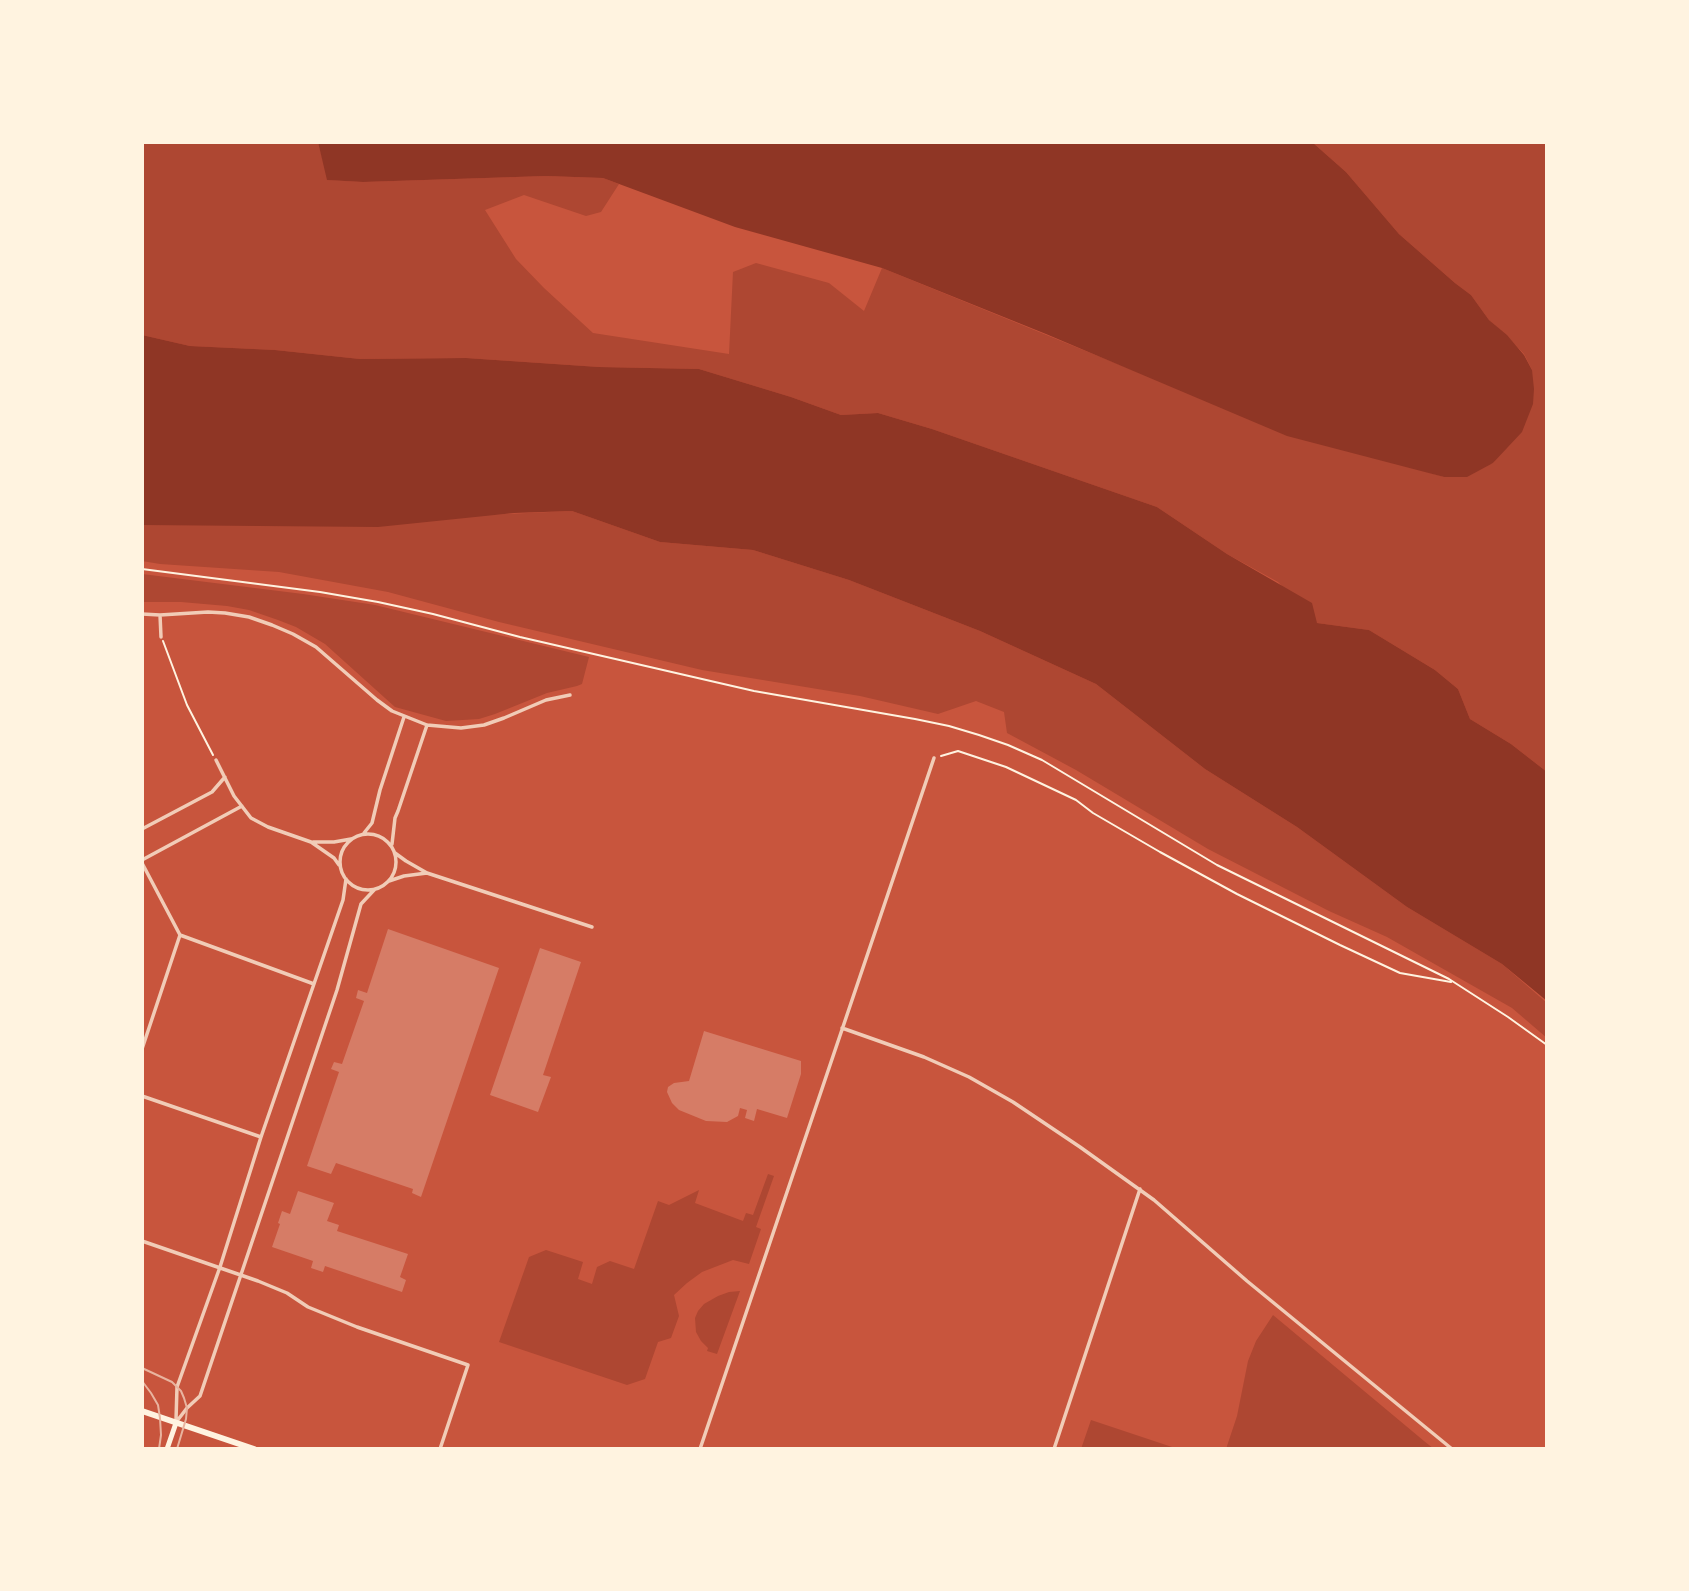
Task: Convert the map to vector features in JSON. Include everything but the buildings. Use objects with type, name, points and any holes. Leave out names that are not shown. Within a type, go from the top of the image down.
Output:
[{"type":"main road","points":[[142,1411],[254,1449]]},
{"type":"main road","points":[[167,1449],[176,1423]]},
{"type":"street","points":[[142,614],[225,613],[272,625],[316,648],[384,706],[427,725],[461,728],[484,725],[546,700],[570,695]]},
{"type":"street","points":[[160,615],[161,637]]},
{"type":"street","points":[[311,842],[351,839],[363,834],[372,823],[404,716]]},
{"type":"street","points":[[392,846],[395,818],[427,725]]},
{"type":"street","points":[[700,1449],[934,758]]},
{"type":"street","points":[[216,760],[234,796],[251,818],[311,842],[334,858],[346,879],[354,886],[364,890],[375,889]]},
{"type":"street","points":[[142,829],[212,792],[225,777]]},
{"type":"street","points":[[242,806],[142,861],[180,935],[314,984]]},
{"type":"street","points":[[363,834],[379,836],[392,846],[396,868],[388,882]]},
{"type":"street","points":[[340,866],[342,852],[351,839]]},
{"type":"street","points":[[395,853],[427,873],[592,927]]},
{"type":"street","points":[[176,1423],[200,1396],[337,990],[361,904],[375,889],[388,882],[404,876],[427,873]]},
{"type":"street","points":[[176,1423],[177,1387],[343,900],[346,879]]},
{"type":"street","points":[[142,1049],[180,935]]},
{"type":"street","points":[[842,1028],[932,1060],[985,1086],[1070,1140],[1140,1189],[1247,1281],[1452,1449]]},
{"type":"street","points":[[142,1096],[261,1137]]},
{"type":"street","points":[[1054,1449],[1140,1189]]},
{"type":"street","points":[[142,1241],[220,1266],[287,1293],[308,1307],[357,1327],[468,1365],[440,1449]]},
{"type":"path","points":[[142,569],[378,601],[754,691],[915,719],[979,735],[1042,760],[1217,865],[1454,982],[1547,1045]]},
{"type":"path","points":[[161,637],[187,705],[216,760]]},
{"type":"path","points":[[934,758],[958,751],[1006,766],[1076,800],[1093,813],[1237,894],[1340,945],[1400,973],[1454,982]]},
{"type":"shaded area","points":[[142,142],[318,142],[328,180],[363,182],[546,176],[603,178],[619,184],[601,212],[586,216],[524,195],[485,210],[516,259],[593,333],[729,354],[733,272],[756,263],[829,283],[864,311],[882,268],[1184,391],[1444,477],[1493,463],[1501,452],[1532,370],[1524,354],[1489,320],[1471,295],[1399,234],[1346,172],[1312,142],[1547,142],[1547,772],[1511,744],[1470,719],[1458,689],[1435,670],[1369,630],[1317,623],[1278,582],[1227,554],[1157,507],[932,429],[878,413],[841,415],[699,369],[599,367],[466,358],[360,359],[275,350],[190,346],[142,335]]},
{"type":"shaded area","points":[[318,142],[1312,142],[1346,172],[1399,234],[1471,295],[1489,320],[1507,335],[1524,355],[1532,370],[1533,404],[1522,432],[1493,463],[1467,477],[1444,477],[1287,436],[882,268],[735,227],[603,178],[546,176],[363,182],[327,180]]},
{"type":"shaded area","points":[[142,335],[190,346],[275,350],[360,359],[466,358],[599,367],[699,369],[841,415],[878,413],[932,429],[1157,507],[1227,554],[1312,603],[1317,623],[1369,630],[1435,670],[1458,689],[1470,719],[1511,744],[1547,772],[1547,1001],[1502,964],[1407,907],[1297,827],[1205,769],[1096,684],[980,631],[849,580],[753,550],[660,542],[572,511],[514,513],[378,527],[142,525]]},
{"type":"shaded area","points":[[572,511],[660,542],[753,550],[849,580],[980,631],[1096,684],[1205,769],[1297,827],[1407,907],[1502,964],[1547,1003],[1547,1038],[1512,1008],[1387,937],[1329,911],[1208,849],[1076,770],[1007,733],[1004,712],[976,701],[938,714],[860,696],[702,670],[499,622],[388,592],[279,572],[142,561],[142,525],[258,525]]},
{"type":"shaded area","points":[[142,574],[375,605],[589,657],[582,684],[547,693],[479,719],[446,721],[395,707],[325,644],[296,627],[249,610],[227,606],[142,602]]},
{"type":"shaded area","points":[[768,1174],[774,1176],[756,1227],[761,1229],[749,1264],[733,1260],[702,1272],[674,1295],[679,1316],[671,1338],[658,1342],[645,1379],[627,1385],[499,1342],[529,1257],[546,1250],[583,1262],[578,1279],[592,1284],[597,1267],[610,1261],[634,1269],[658,1201],[669,1205],[699,1190],[695,1203],[743,1221],[746,1213],[753,1215]]},
{"type":"shaded area","points":[[740,1291],[717,1354],[707,1351],[708,1348],[696,1332],[695,1318],[698,1311],[718,1296]]},
{"type":"shaded area","points":[[1273,1315],[1434,1449],[1226,1449],[1237,1416],[1248,1361],[1256,1341]]},
{"type":"shaded area","points":[[1091,1420],[1178,1449],[1081,1449]]},
{"type":"tram line","points":[[142,1368],[172,1382],[181,1391],[187,1408],[177,1449]]},
{"type":"tram line","points":[[142,1381],[158,1405],[161,1435],[159,1449]]}]
